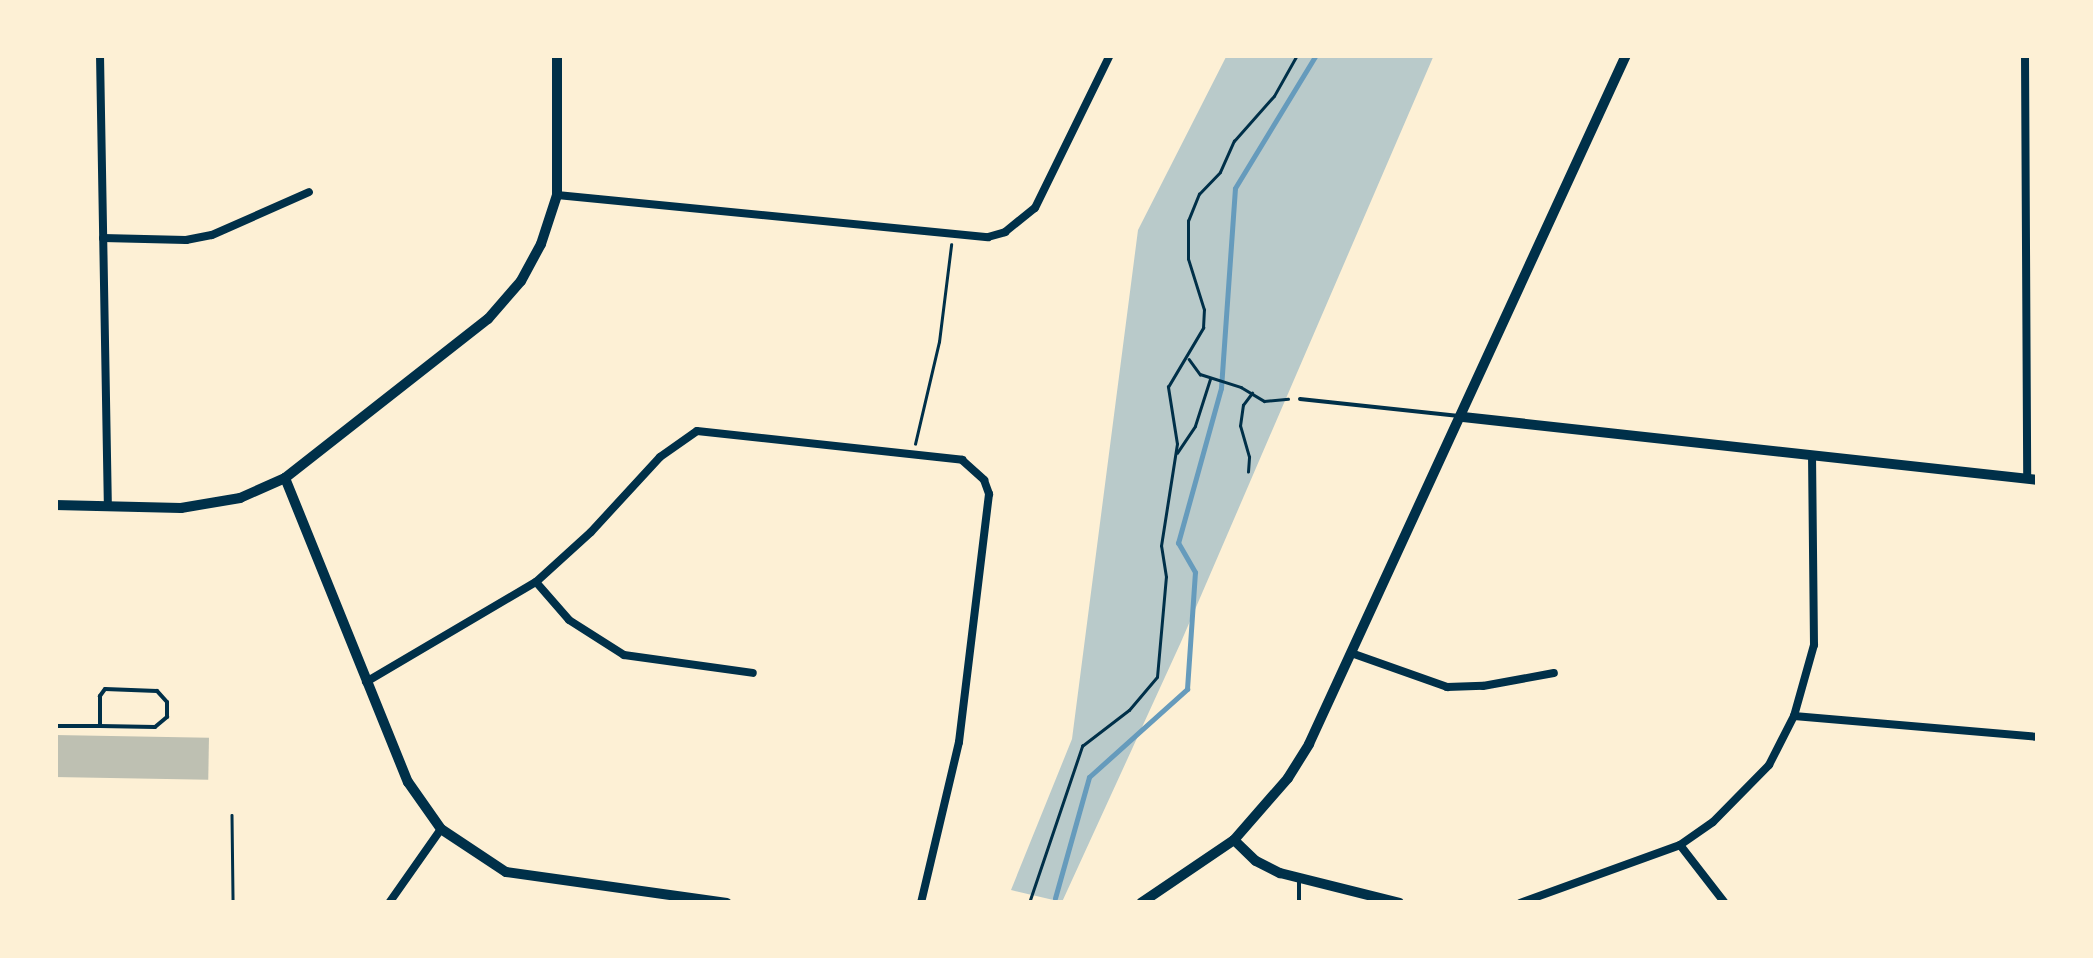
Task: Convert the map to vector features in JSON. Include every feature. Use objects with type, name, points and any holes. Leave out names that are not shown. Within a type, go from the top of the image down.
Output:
[{"type":"street","points":[[100,55],[108,504]]},
{"type":"street","points":[[55,505],[181,508],[240,498],[285,478],[488,319],[521,281],[541,244],[557,195],[557,55]]},
{"type":"street","points":[[557,195],[988,237],[1005,232],[1036,208],[1110,55]]},
{"type":"street","points":[[1141,903],[1234,840],[1288,778],[1354,654],[1626,55]]},
{"type":"street","points":[[1463,417],[2032,479],[2025,55]]},
{"type":"street","points":[[103,238],[186,240],[212,234],[309,192]]},
{"type":"street","points":[[366,682],[536,582],[591,532],[660,457],[697,431],[962,460],[984,480],[989,494],[959,742],[921,903]]},
{"type":"street","points":[[1520,903],[1680,845],[1713,822],[1769,766],[1794,716],[1814,645],[1812,455]]},
{"type":"street","points":[[285,478],[408,782],[441,829],[506,872],[727,903]]},
{"type":"street","points":[[536,582],[569,620],[624,656],[753,673]]},
{"type":"street","points":[[1354,654],[1447,687],[1483,686],[1554,673]]},
{"type":"street","points":[[1794,716],[2038,737]]},
{"type":"street","points":[[389,903],[441,829]]},
{"type":"street","points":[[1234,840],[1256,862],[1299,879],[1399,903]]},
{"type":"street","points":[[1680,845],[1725,903]]},
{"type":"lane","points":[[1300,399],[1463,417]]},
{"type":"lane","points":[[55,726],[155,727],[167,717],[167,702],[158,691],[106,689],[100,696],[100,726]]},
{"type":"lane","points":[[1299,879],[1299,903]]},
{"type":"path","points":[[1028,903],[1082,746],[1129,710],[1157,678],[1166,592],[1161,546],[1177,430],[1168,387],[1202,328],[1204,310],[1188,259],[1188,222],[1199,194],[1220,172],[1234,141],[1274,96],[1297,55]]},
{"type":"path","points":[[913,452],[939,342],[952,234]]},
{"type":"path","points":[[1188,357],[1200,374],[1241,387],[1264,401],[1300,399]]},
{"type":"path","points":[[1175,455],[1195,426],[1210,378]]},
{"type":"path","points":[[1248,472],[1249,456],[1240,426],[1243,405],[1252,394]]},
{"type":"path","points":[[232,815],[232,903]]},
{"type":"shaded area","points":[[1227,55],[1434,55],[1181,642],[1062,902],[1011,890],[1072,739],[1138,230]]},
{"type":"building","points":[[55,735],[209,738],[208,780],[55,777]]},
{"type":"waterway","points":[[1055,898],[1089,777],[1187,689],[1195,572],[1178,543],[1221,388],[1235,188],[1316,55]]}]
